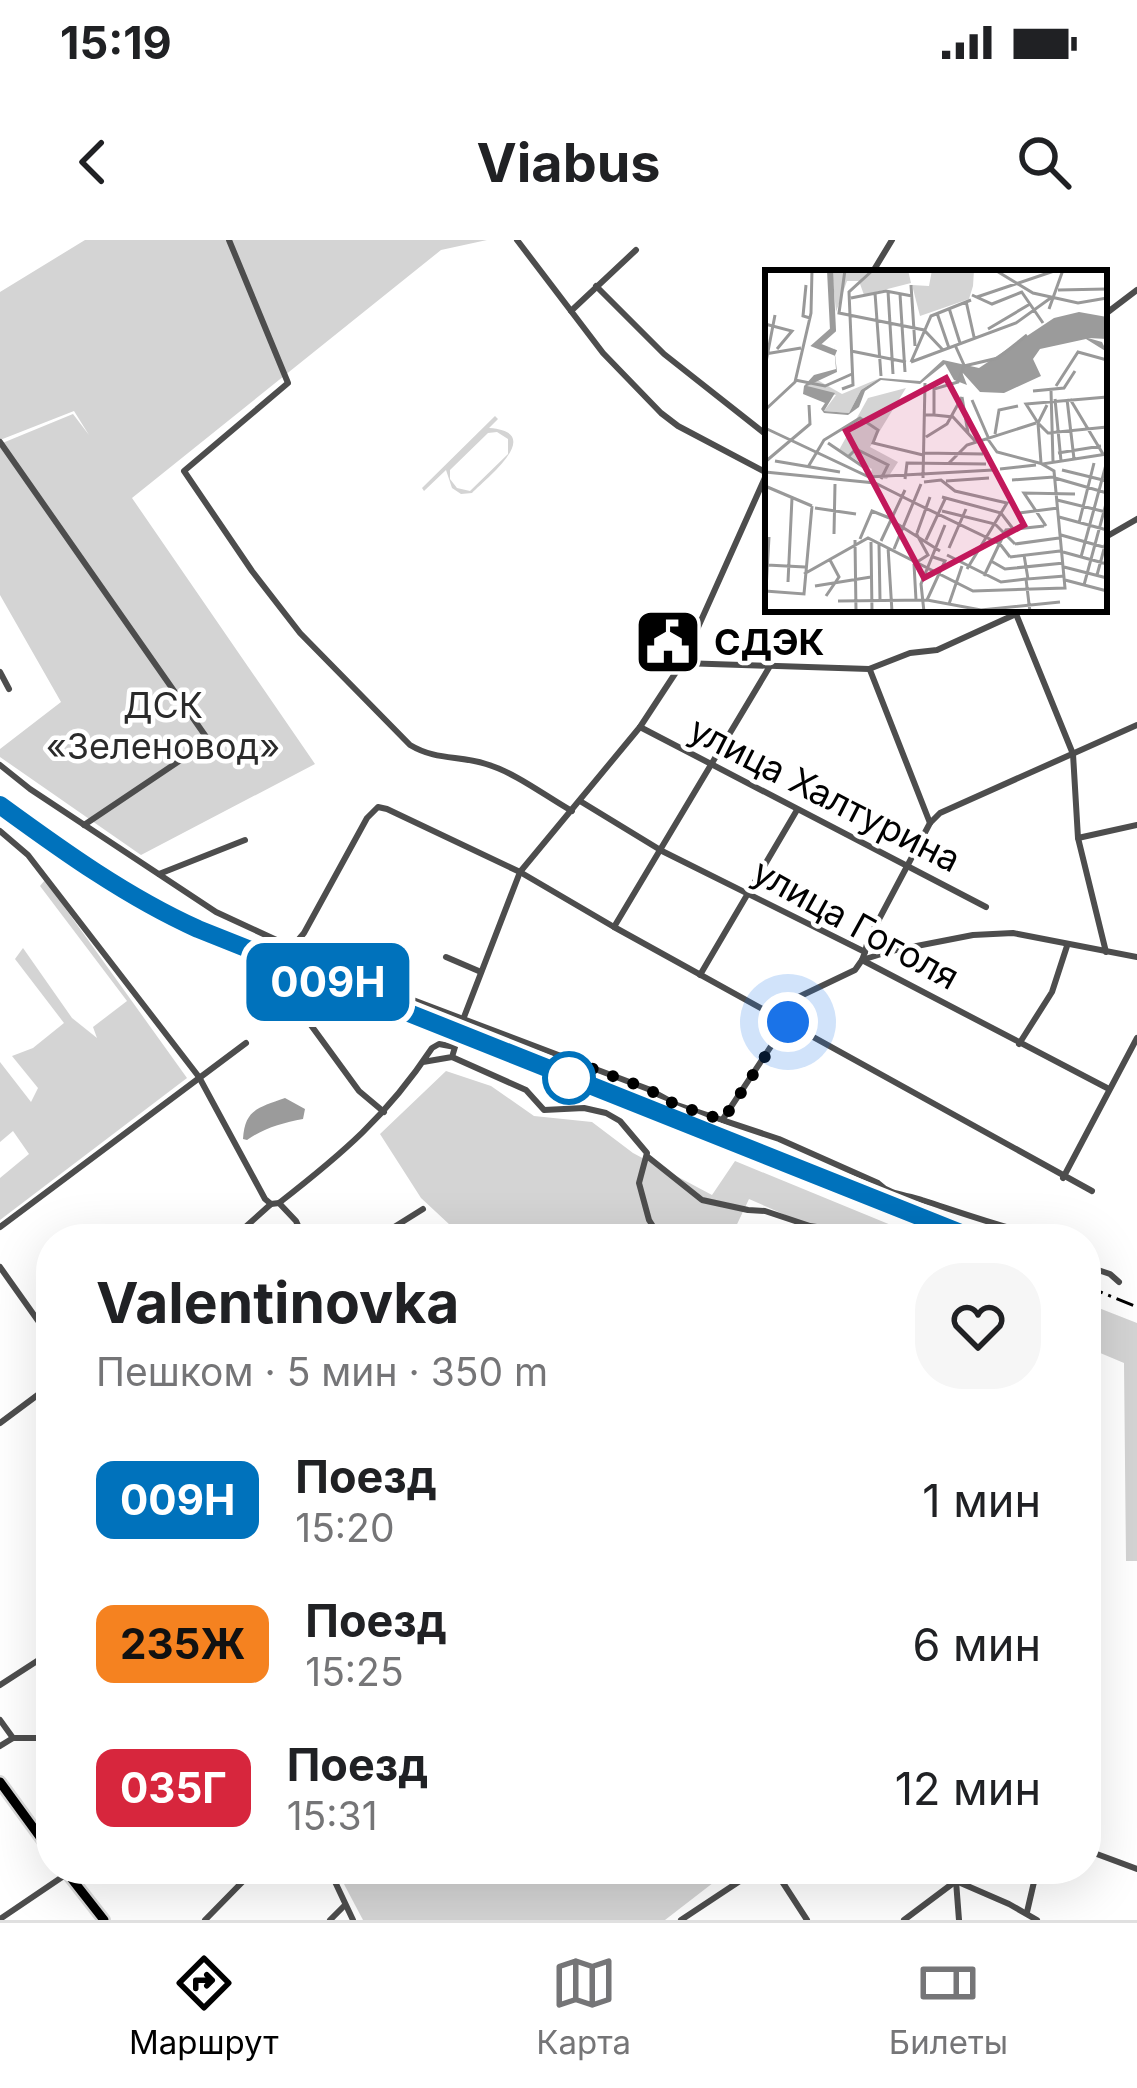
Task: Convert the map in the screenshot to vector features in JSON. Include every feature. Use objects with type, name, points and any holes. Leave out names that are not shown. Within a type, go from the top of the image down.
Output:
[{"type":"main road","points":[[0,1782],[36,1831]]},
{"type":"main road","points":[[78,1884],[104,1920]]},
{"type":"street","points":[[229,240],[288,383],[184,471],[300,632],[410,745],[426,754],[497,767],[572,811]]},
{"type":"street","points":[[517,240],[621,374],[670,421],[765,470]]},
{"type":"street","points":[[874,270],[892,240]]},
{"type":"street","points":[[571,311],[635,250]]},
{"type":"street","points":[[596,286],[664,354],[765,434]]},
{"type":"street","points":[[1107,313],[1137,290]]},
{"type":"street","points":[[0,442],[209,741],[84,825]]},
{"type":"street","points":[[464,1017],[520,872],[640,727],[682,663],[765,479]]},
{"type":"street","points":[[1107,536],[1137,518]]},
{"type":"street","points":[[682,663],[869,669],[910,653],[938,650],[1014,612]]},
{"type":"street","points":[[1016,612],[1073,754],[1078,838],[1106,952]]},
{"type":"street","points":[[614,927],[770,666]]},
{"type":"street","points":[[869,669],[930,823]]},
{"type":"street","points":[[0,673],[8,689]]},
{"type":"street","points":[[767,1012],[855,970],[930,823],[940,813],[1137,725]]},
{"type":"street","name":"улица Халтурина","points":[[640,727],[986,907]]},
{"type":"street","points":[[0,766],[216,912],[376,986],[648,1089],[676,1105],[779,1139],[878,1183],[890,1193],[992,1224]]},
{"type":"street","name":"улица Гоголя","points":[[580,800],[662,850],[1109,1089]]},
{"type":"street","points":[[292,946],[378,807],[520,872],[1091,1191]]},
{"type":"street","points":[[700,975],[797,810]]},
{"type":"street","points":[[1078,838],[1137,825]]},
{"type":"street","points":[[0,831],[28,855],[199,1077],[264,1198],[297,1224]]},
{"type":"street","points":[[158,874],[244,840]]},
{"type":"street","points":[[864,956],[973,935],[1013,933],[1137,957]]},
{"type":"street","points":[[1019,1044],[1052,992],[1067,946]]},
{"type":"street","points":[[446,957],[481,972]]},
{"type":"street","points":[[286,991],[359,1091],[385,1112]]},
{"type":"street","points":[[723,1120],[788,1022]]},
{"type":"street","points":[[1063,1178],[1137,1038]]},
{"type":"street","points":[[0,1227],[246,1043]]},
{"type":"street","points":[[250,1224],[347,1149],[385,1112],[432,1048],[439,1044],[455,1047],[452,1057]]},
{"type":"street","points":[[423,1062],[452,1057],[526,1090],[544,1110],[584,1108],[612,1116],[648,1157],[702,1200],[765,1210],[804,1224]]},
{"type":"street","points":[[648,1157],[639,1180],[652,1224]]},
{"type":"street","points":[[400,1224],[423,1209]]},
{"type":"street","points":[[0,1267],[36,1318]]},
{"type":"street","points":[[1101,1271],[1119,1282]]},
{"type":"street","points":[[0,1423],[36,1396]]},
{"type":"street","points":[[0,1685],[36,1662]]},
{"type":"street","points":[[0,1720],[13,1738]]},
{"type":"street","points":[[0,1746],[13,1738],[36,1738]]},
{"type":"street","points":[[1101,1856],[1137,1869]]},
{"type":"street","points":[[0,1919],[50,1884]]},
{"type":"street","points":[[205,1920],[240,1884]]},
{"type":"street","points":[[336,1884],[353,1920]]},
{"type":"street","points":[[681,1920],[735,1884]]},
{"type":"street","points":[[784,1884],[807,1920]]},
{"type":"street","points":[[904,1920],[952,1884]]},
{"type":"street","points":[[956,1884],[959,1920]]},
{"type":"street","points":[[962,1884],[1036,1920]]},
{"type":"street","points":[[1026,1914],[1033,1884]]},
{"type":"street","points":[[330,1920],[346,1905]]},
{"type":"green space","name":"ДСК «Зеленовод»","points":[[85,240],[487,240],[441,250],[132,498],[315,764],[141,855],[0,757],[0,749],[61,702],[0,595],[0,444],[73,414],[89,435],[74,411],[0,440],[0,292]]},
{"type":"green space","points":[[495,416],[498,419],[489,428],[505,431],[512,438],[508,456],[472,493],[461,494],[452,488],[446,470],[424,491]],"holes":[[[488,433],[508,439],[508,454],[470,491],[457,488],[450,470]]]},
{"type":"green space","points":[[45,880],[187,1078],[0,1220],[0,1178],[29,1154],[13,1131],[0,1142],[0,1062],[31,1102],[38,1088],[12,1056],[33,1048],[64,1023],[15,959],[23,948],[72,1018],[97,1038],[93,1027],[127,1001],[40,886]]},
{"type":"green space","points":[[446,1071],[491,1086],[534,1116],[592,1122],[633,1153],[712,1195],[735,1161],[888,1224],[806,1224],[749,1199],[737,1224],[449,1224],[421,1198],[380,1134]]},
{"type":"green space","points":[[1101,1309],[1137,1323],[1137,1561],[1126,1561],[1124,1363],[1101,1353]]},
{"type":"green space","points":[[344,1884],[712,1884],[665,1920],[363,1920]]},
{"type":"shaded area","points":[[285,1098],[305,1109],[303,1119],[243,1139],[254,1111]]},
{"type":"railway","points":[[0,805],[121,888],[198,929],[938,1224]]},
{"type":"railway","points":[[1101,1292],[1137,1307]]},
{"type":"train","name":"009Н","points":[[0,805],[132,895],[236,946],[938,1224]]},
{"type":"place","name":"СДЭК","points":[[668,642]]},
{"type":"route","points":[[569,1078],[569,1060],[723,1120],[788,1022]]}]
